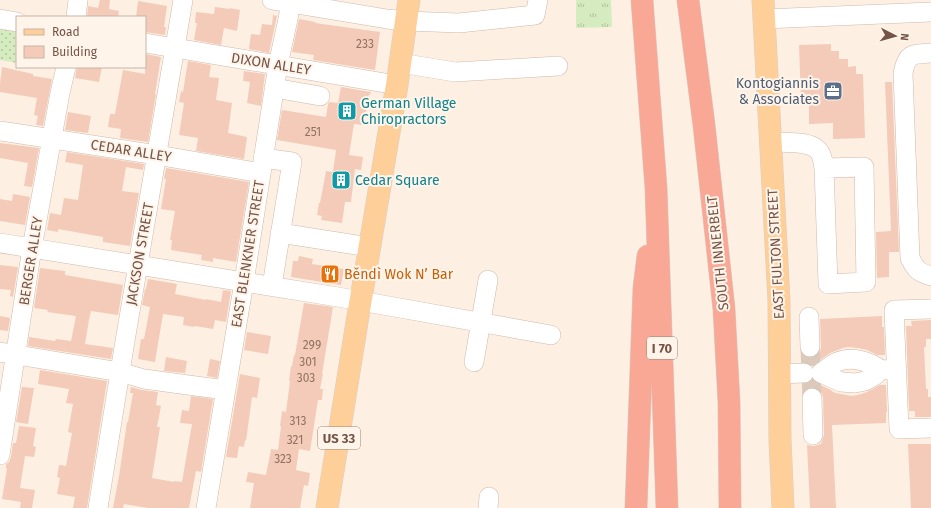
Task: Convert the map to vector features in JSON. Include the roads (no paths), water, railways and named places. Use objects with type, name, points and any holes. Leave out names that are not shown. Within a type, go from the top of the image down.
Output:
[{"type":"highway","name":"I 70","points":[[642,0],[656,188],[667,508]]},
{"type":"highway","name":"SOUTH INNERBELT","points":[[688,0],[724,309],[729,402],[730,508]]},
{"type":"highway","points":[[636,508],[644,288],[656,188]]},
{"type":"main road","name":"EAST FULTON STREET","points":[[764,9],[779,301],[780,440],[783,508]]},
{"type":"main road","name":"US 33","points":[[327,508],[360,301],[397,85],[407,10]]},
{"type":"street","points":[[76,16],[78,0]]},
{"type":"street","name":"JACKSON STREET","points":[[98,508],[183,0]]},
{"type":"street","points":[[284,1],[336,5],[384,19],[407,10],[459,23],[536,15],[538,0]]},
{"type":"street","name":"EAST BLENKNER STREET","points":[[207,508],[274,88],[288,19],[284,1]]},
{"type":"street","points":[[764,9],[920,8]]},
{"type":"street","points":[[0,19],[16,22]]},
{"type":"street","name":"DIXON ALLEY","points":[[146,43],[397,85]]},
{"type":"street","points":[[931,53],[910,56],[905,62],[902,73],[910,258],[915,268],[922,273],[931,276]]},
{"type":"street","points":[[400,63],[455,72],[558,66]]},
{"type":"street","name":"BERGER ALLEY","points":[[0,455],[8,354],[32,248],[66,68]]},
{"type":"street","points":[[274,88],[320,96]]},
{"type":"street","name":"CEDAR ALLEY","points":[[0,131],[157,155],[262,165],[292,162],[280,233]]},
{"type":"street","points":[[771,142],[805,144],[817,149],[821,155],[824,168],[828,284],[866,282],[864,167],[824,168]]},
{"type":"street","points":[[272,286],[280,233],[369,247]]},
{"type":"street","points":[[0,243],[272,286],[551,335]]},
{"type":"street","points":[[474,362],[488,280]]},
{"type":"street","points":[[931,308],[894,310],[889,370],[899,429],[931,428]]},
{"type":"street","points":[[809,317],[810,347]]},
{"type":"street","points":[[8,354],[120,372],[144,378],[226,390]]},
{"type":"street","points":[[780,374],[804,373]]},
{"type":"street","points":[[812,398],[813,435]]},
{"type":"tunnel","points":[[810,347],[812,398]]},
{"type":"place","name":"Kontogiannis & Associates","points":[[833,91]]},
{"type":"place","name":"German Village Chiropractors","points":[[347,111]]},
{"type":"place","name":"Cedar Square","points":[[341,180]]},
{"type":"place","name":"Běndì Wok N’ Bar","points":[[330,274]]}]
